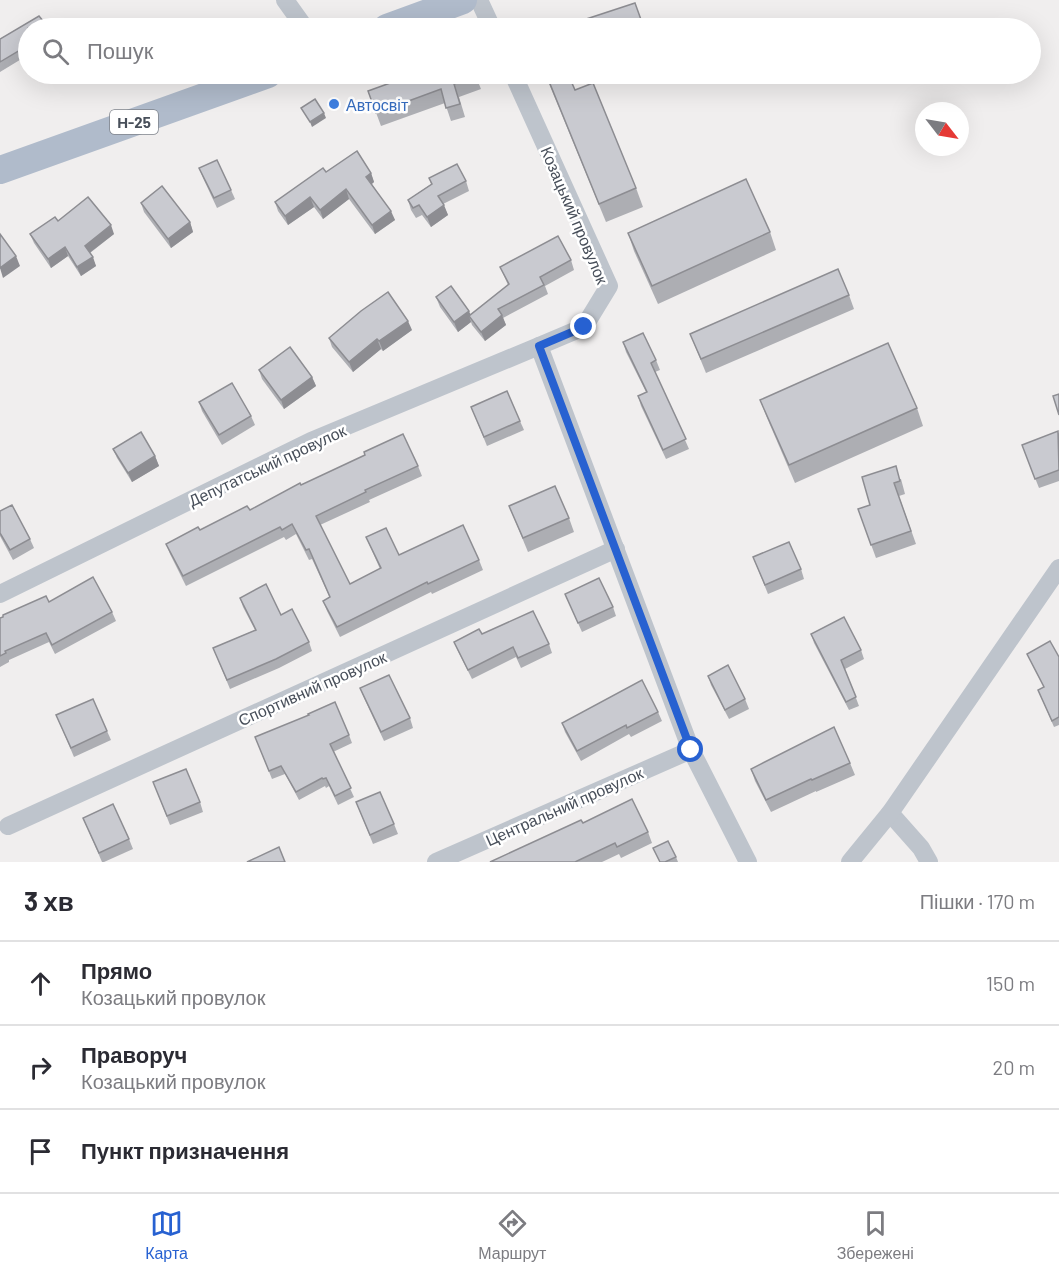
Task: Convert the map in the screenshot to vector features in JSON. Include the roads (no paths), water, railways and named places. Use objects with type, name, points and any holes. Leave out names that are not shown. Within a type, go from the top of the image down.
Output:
[{"type":"main road","points":[[414,18],[462,0]]},
{"type":"main road","name":"Н-25","points":[[0,170],[240,84]]},
{"type":"street","points":[[285,0],[298,18]]},
{"type":"street","points":[[479,0],[487,18]]},
{"type":"street","name":"Козацький провулок","points":[[518,84],[609,286],[584,327],[539,346]]},
{"type":"street","points":[[539,346],[691,750],[748,862]]},
{"type":"street","name":"Депутатський провулок","points":[[0,594],[311,441],[539,346]]},
{"type":"street","name":"Спортивний провулок","points":[[8,826],[616,549]]},
{"type":"street","points":[[850,862],[890,813],[1059,568]]},
{"type":"street","name":"Центральний провулок","points":[[436,862],[691,750]]},
{"type":"street","points":[[890,813],[921,848],[928,862]]},
{"type":"place","name":"Автосвіт","points":[[334,104]]}]
